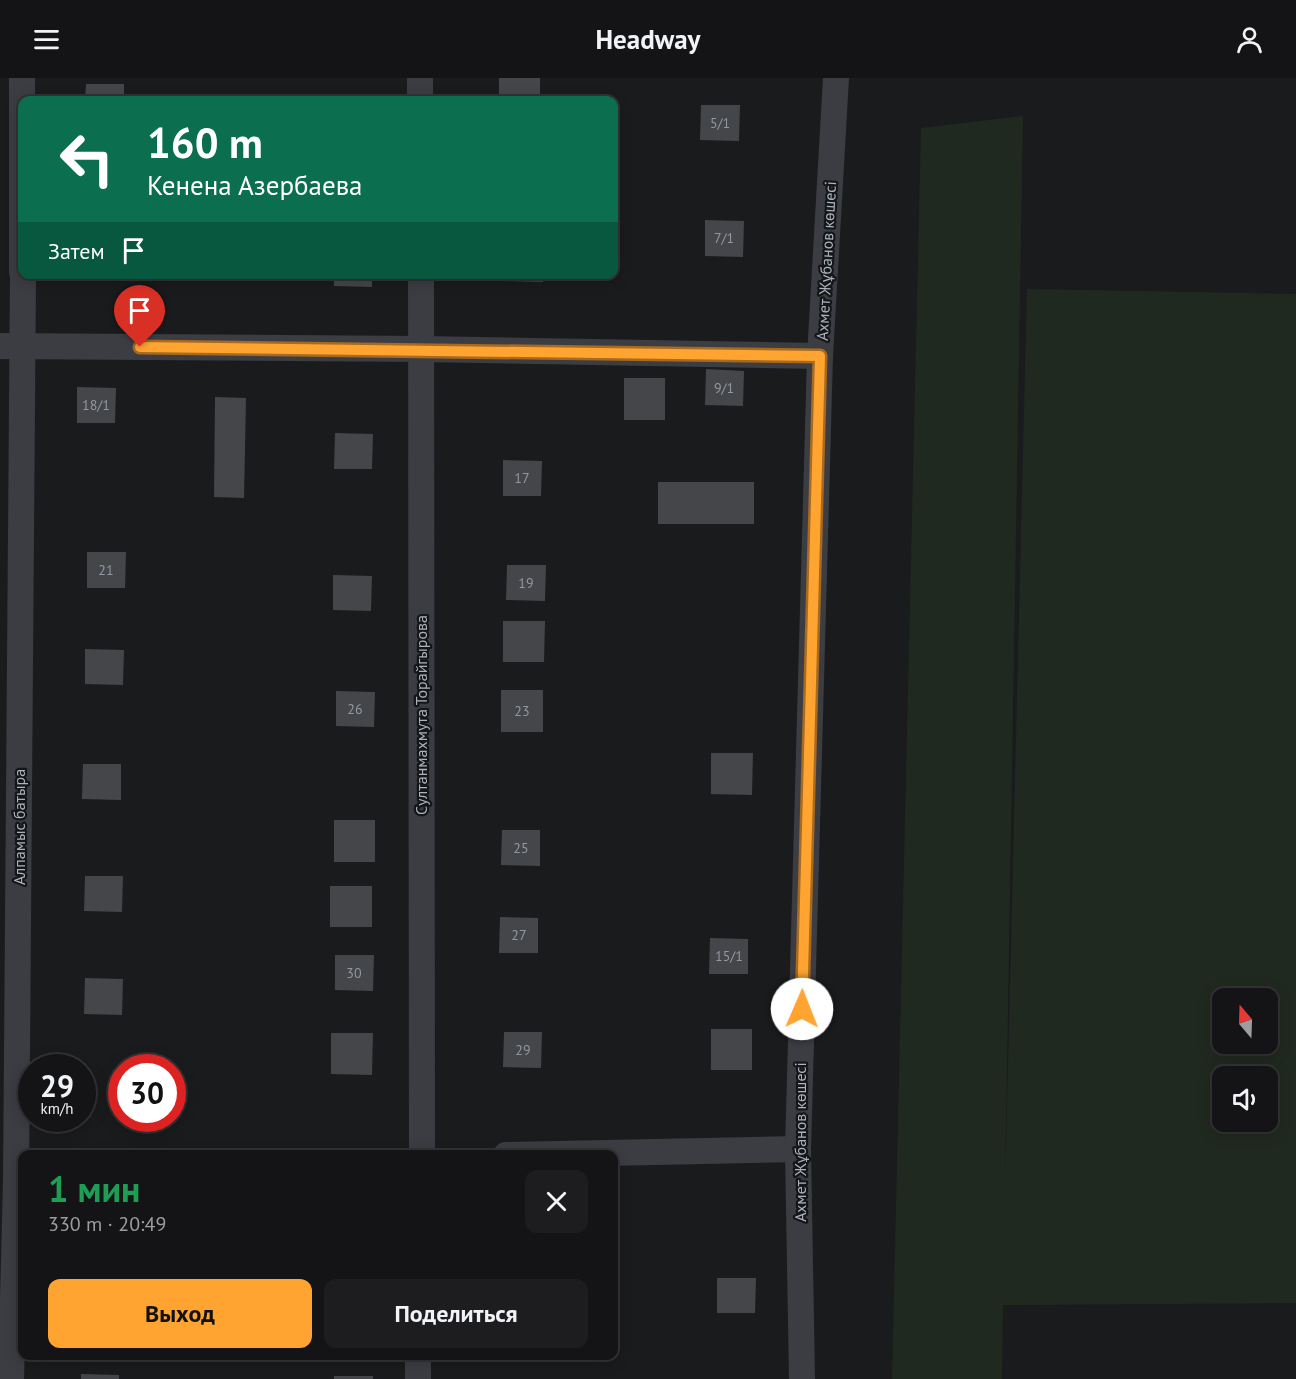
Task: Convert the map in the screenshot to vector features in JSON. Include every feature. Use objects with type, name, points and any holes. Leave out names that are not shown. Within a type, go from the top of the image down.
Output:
[{"type":"street","name":"Алпамыс батыра","points":[[22,78],[22,96]]},
{"type":"street","points":[[420,78],[420,96]]},
{"type":"street","name":"Ахмет Жұбанов көшесі","points":[[802,1379],[798,1149],[820,356],[836,78]]},
{"type":"street","name":"Алпамыс батыра","points":[[11,1379],[13,1181],[11,346],[21,279]]},
{"type":"street","name":"Султанмахмута Торайгырова","points":[[421,279],[422,1150]]},
{"type":"street","points":[[11,346],[421,349],[820,356]]},
{"type":"street","points":[[618,1153],[798,1149]]},
{"type":"street","points":[[418,1360],[418,1379]]},
{"type":"shaded area","points":[[1023,116],[1005,1188],[1027,289],[1296,294],[1296,1303],[1003,1305],[1002,1379],[892,1379],[921,128]]},
{"type":"building","points":[[499,78],[540,78],[540,96],[499,96]]},
{"type":"building","points":[[86,84],[124,84],[124,96],[85,96]]},
{"type":"building","points":[[701,105],[740,105],[739,141],[700,140]]},
{"type":"building","points":[[705,220],[744,221],[743,257],[705,256]]},
{"type":"building","points":[[334,279],[372,279],[372,287],[334,286]]},
{"type":"building","points":[[504,279],[543,279],[543,282],[504,281]]},
{"type":"building","points":[[706,369],[744,371],[743,406],[705,405]]},
{"type":"building","points":[[624,378],[665,378],[665,420],[624,420]]},
{"type":"building","points":[[77,387],[116,388],[115,423],[77,423]]},
{"type":"building","points":[[215,397],[246,398],[244,498],[214,497]]},
{"type":"building","points":[[335,433],[373,434],[372,469],[334,469]]},
{"type":"building","points":[[503,460],[542,461],[541,496],[503,496]]},
{"type":"building","points":[[658,482],[754,482],[754,524],[658,524]]},
{"type":"building","points":[[87,552],[126,552],[125,588],[87,588]]},
{"type":"building","points":[[507,565],[546,565],[545,601],[506,600]]},
{"type":"building","points":[[333,575],[372,576],[371,611],[333,610]]},
{"type":"building","points":[[503,621],[545,621],[544,662],[503,662]]},
{"type":"building","points":[[85,649],[124,650],[123,685],[85,684]]},
{"type":"building","points":[[501,690],[543,690],[543,732],[501,732]]},
{"type":"building","points":[[336,691],[375,692],[374,727],[336,726]]},
{"type":"building","points":[[711,753],[753,753],[752,795],[711,794]]},
{"type":"building","points":[[83,764],[121,764],[121,800],[82,799]]},
{"type":"building","points":[[334,820],[375,820],[375,862],[334,862]]},
{"type":"building","points":[[502,830],[540,830],[540,866],[501,865]]},
{"type":"building","points":[[85,876],[123,876],[122,912],[84,911]]},
{"type":"building","points":[[330,886],[372,886],[372,927],[330,927]]},
{"type":"building","points":[[500,917],[538,918],[538,953],[499,953]]},
{"type":"building","points":[[710,938],[748,939],[748,974],[709,974]]},
{"type":"building","points":[[335,955],[374,955],[373,991],[335,990]]},
{"type":"building","points":[[85,978],[123,979],[122,1015],[84,1014]]},
{"type":"building","points":[[711,1029],[752,1029],[752,1070],[711,1070]]},
{"type":"building","points":[[504,1032],[542,1032],[541,1068],[503,1067]]},
{"type":"building","points":[[331,1033],[373,1033],[372,1075],[331,1074]]},
{"type":"building","points":[[717,1278],[756,1278],[755,1313],[717,1313]]},
{"type":"building","points":[[81,1374],[119,1375],[119,1379],[81,1379]]},
{"type":"building","points":[[334,1376],[373,1376],[373,1379],[334,1379]]},
{"type":"route","points":[[140,347],[820,356],[802,1009]]}]
